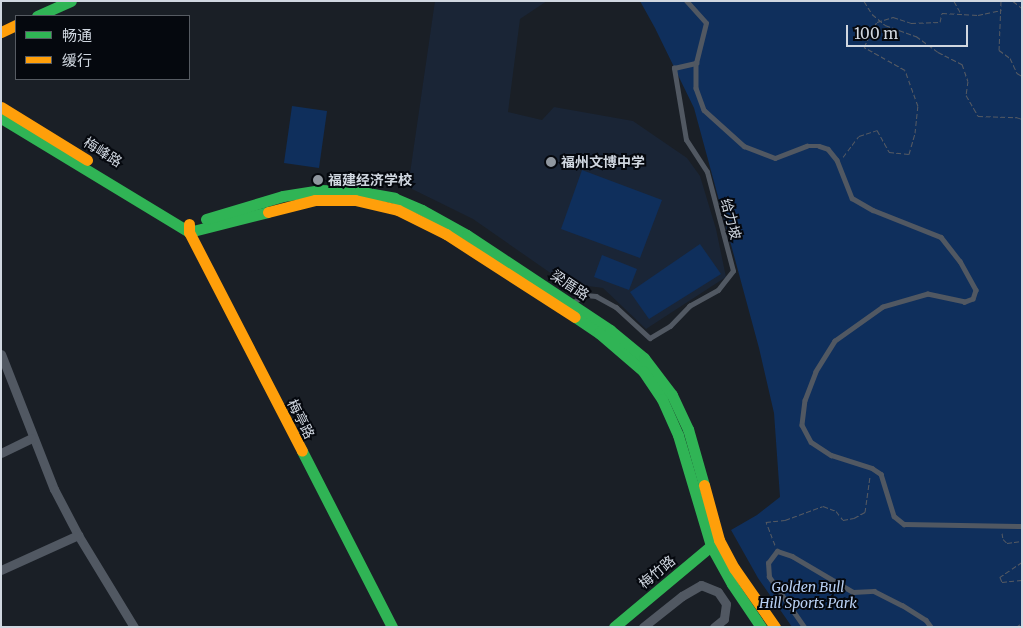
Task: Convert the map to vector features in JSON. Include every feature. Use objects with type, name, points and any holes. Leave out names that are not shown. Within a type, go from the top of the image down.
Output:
[{"type":"main road","points":[[39,15],[71,1]]},
{"type":"main road","points":[[1,32],[15,25]]},
{"type":"main road","name":"梅峰路","points":[[1,107],[189,228]]},
{"type":"main road","name":"梅峰路","points":[[1,118],[189,228]]},
{"type":"main road","name":"梁厝路","points":[[189,228],[299,193],[342,190],[380,195],[413,206],[467,235],[627,342],[658,374],[672,395],[688,429],[715,543],[775,627]]},
{"type":"main road","name":"梁厝路","points":[[189,228],[293,204],[327,199],[355,200],[389,207],[446,234],[608,339],[644,371],[662,399],[678,435],[715,543],[732,584],[761,627]]},
{"type":"main road","name":"梅亭路","points":[[189,228],[392,627]]},
{"type":"main road","name":"梅竹路","points":[[614,627],[715,543]]},
{"type":"street","points":[[1,354],[32,438],[54,489],[78,535],[134,627]]},
{"type":"street","points":[[1,453],[32,438]]},
{"type":"street","points":[[1,570],[78,535]]},
{"type":"street","points":[[643,627],[682,596],[701,586],[718,592],[726,604],[724,619],[714,627]]},
{"type":"lane","points":[[686,1],[706,23],[696,63],[696,88],[704,110],[744,146],[775,158],[807,146],[819,146],[828,149],[837,160],[852,198],[873,210],[941,236],[960,261],[976,290],[973,299],[965,302],[928,294],[883,307],[835,341],[816,372],[805,400],[802,425],[811,442],[831,455],[872,468],[881,474],[894,516],[904,524],[1022,526]]},
{"type":"lane","name":"给力坡","points":[[571,304],[585,295],[596,296],[616,307],[650,338],[670,326],[689,306],[718,290],[733,271],[707,172],[686,140],[674,68],[696,63]]},
{"type":"lane","points":[[804,627],[769,577],[768,563],[777,551],[792,556],[853,592],[874,591],[926,620],[932,627]]},
{"type":"path","points":[[864,1],[872,14],[885,25],[916,36],[938,52],[962,64],[968,81],[966,95],[978,116],[1016,117],[1022,119]]},
{"type":"path","points":[[954,1],[961,13]]},
{"type":"path","points":[[1001,1],[1000,50],[1010,58],[1017,73],[1022,76]]},
{"type":"path","points":[[1013,1],[1022,8]]},
{"type":"path","points":[[837,160],[842,160],[848,148],[859,136],[877,130],[890,152],[909,154],[915,134],[918,106],[905,70],[864,47],[877,22],[893,17],[911,23],[940,22],[942,12],[978,15],[1001,10]]},
{"type":"path","points":[[777,551],[766,522],[785,520],[823,506],[836,511],[843,520],[854,518],[865,512],[868,481],[872,468]]},
{"type":"path","points":[[1001,527],[1003,539],[1007,543],[1022,541]]},
{"type":"path","points":[[1022,562],[1000,576],[1002,582],[1022,580]]},
{"type":"path","points":[[1016,627],[1022,623]]},
{"type":"shaded area","name":"福州文博中学","points":[[435,1],[547,1],[520,19],[508,112],[542,120],[554,107],[633,121],[687,158],[700,176],[716,229],[726,277],[646,329],[603,288],[588,286],[572,288],[473,219],[408,187]]},
{"type":"green space","name":"Golden Bull Hill Sports Park","points":[[640,1],[1022,1],[1022,627],[792,627],[758,578],[731,530],[757,515],[780,497],[774,413],[759,348],[694,108]]},
{"type":"green space","points":[[292,106],[327,111],[319,168],[284,163]]},
{"type":"green space","points":[[582,170],[662,200],[640,258],[561,229]]},
{"type":"green space","points":[[700,244],[721,274],[649,319],[630,292]]},
{"type":"green space","points":[[602,255],[637,269],[629,290],[594,277]]},
{"type":"traffic: fast","points":[[39,15],[71,1]]},
{"type":"traffic: fast","points":[[1,118],[189,232],[268,212]]},
{"type":"traffic: fast","points":[[206,219],[283,196],[320,190],[356,191],[394,198],[422,210],[467,235],[610,330],[644,358],[672,395],[688,429],[704,485]]},
{"type":"traffic: fast","points":[[575,317],[599,333],[643,371],[662,399],[678,435],[711,546],[732,584],[761,627]]},
{"type":"traffic: fast","points":[[302,451],[392,627]]},
{"type":"traffic: fast","points":[[614,627],[717,541]]},
{"type":"traffic: slow","points":[[1,32],[15,25]]},
{"type":"traffic: slow","points":[[1,107],[87,160]]},
{"type":"traffic: slow","points":[[268,212],[315,200],[355,200],[398,210],[446,234],[575,317]]},
{"type":"traffic: slow","points":[[189,224],[189,232],[302,451]]},
{"type":"traffic: slow","points":[[704,485],[719,540],[734,568],[775,627]]},
{"type":"place","name":"福州文博中学","points":[[551,162]]},
{"type":"place","name":"福建经济学校","points":[[318,180]]}]
